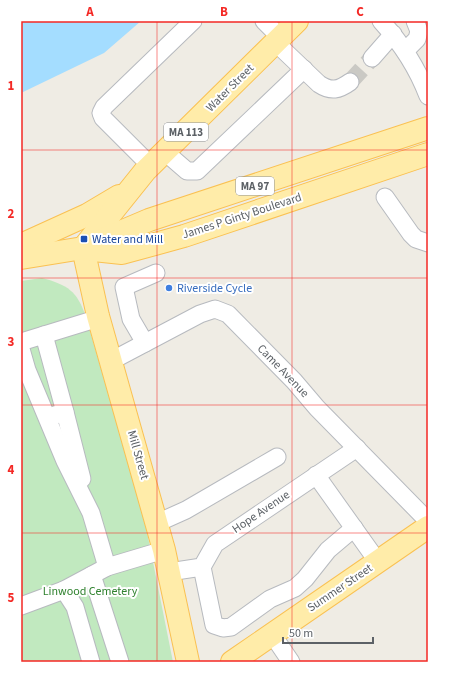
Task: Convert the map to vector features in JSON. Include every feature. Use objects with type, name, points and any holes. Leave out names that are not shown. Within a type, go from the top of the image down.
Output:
[{"type":"main road","name":"Water Street","points":[[83,248],[130,189],[158,159],[297,21]]},
{"type":"main road","name":"James P Ginty Boulevard","points":[[83,248],[149,220],[428,128]]},
{"type":"main road","name":"James P Ginty Boulevard","points":[[83,248],[122,253],[184,236],[428,154]]},
{"type":"main road","name":"Water Street","points":[[21,245],[87,215],[130,189]]},
{"type":"main road","name":"MA 97","points":[[21,258],[83,248]]},
{"type":"main road","name":"Mill Street","points":[[83,248],[99,318],[164,550],[188,662]]},
{"type":"main road","name":"Summer Street","points":[[232,662],[428,527]]},
{"type":"street","points":[[193,21],[104,108],[101,113],[103,118],[158,159],[187,171],[197,171],[304,69]]},
{"type":"street","points":[[264,21],[278,40],[304,69],[325,88],[338,89],[350,82]]},
{"type":"street","points":[[381,21],[393,34],[418,71],[427,92]]},
{"type":"street","points":[[405,51],[417,39],[419,31],[415,21]]},
{"type":"street","points":[[372,58],[393,34]]},
{"type":"street","points":[[385,197],[411,234],[416,239],[428,243]]},
{"type":"street","points":[[145,343],[131,319],[124,287],[156,273]]},
{"type":"street","name":"Came Avenue","points":[[111,361],[200,314],[215,309],[228,314],[294,381],[317,408],[428,521]]},
{"type":"street","points":[[21,342],[99,318]]},
{"type":"street","points":[[44,335],[91,513],[107,567]]},
{"type":"street","points":[[21,349],[27,370],[48,416],[65,460],[91,513]]},
{"type":"street","points":[[48,416],[65,412]]},
{"type":"street","name":"Hope Avenue","points":[[202,567],[215,544],[357,448]]},
{"type":"street","points":[[157,523],[186,510],[277,456]]},
{"type":"street","points":[[316,475],[378,562]]},
{"type":"street","points":[[169,572],[202,567],[214,625],[223,628],[231,627],[270,599],[295,588],[305,579],[328,550],[354,528]]},
{"type":"street","points":[[21,606],[64,590],[107,567],[164,550]]},
{"type":"street","points":[[92,575],[120,662]]},
{"type":"street","points":[[64,590],[75,607],[91,662]]},
{"type":"street","points":[[272,634],[291,662]]},
{"type":"green space","name":"Linwood Cemetery","points":[[42,278],[59,283],[70,290],[83,308],[145,522],[173,662],[21,662],[21,281]]},
{"type":"water","points":[[21,21],[141,21],[104,53],[21,93]]},
{"type":"tunnel","points":[[350,82],[372,58]]},
{"type":"place","name":"Water and Mill","points":[[84,239]]},
{"type":"place","name":"Riverside Cycle","points":[[169,288]]}]
